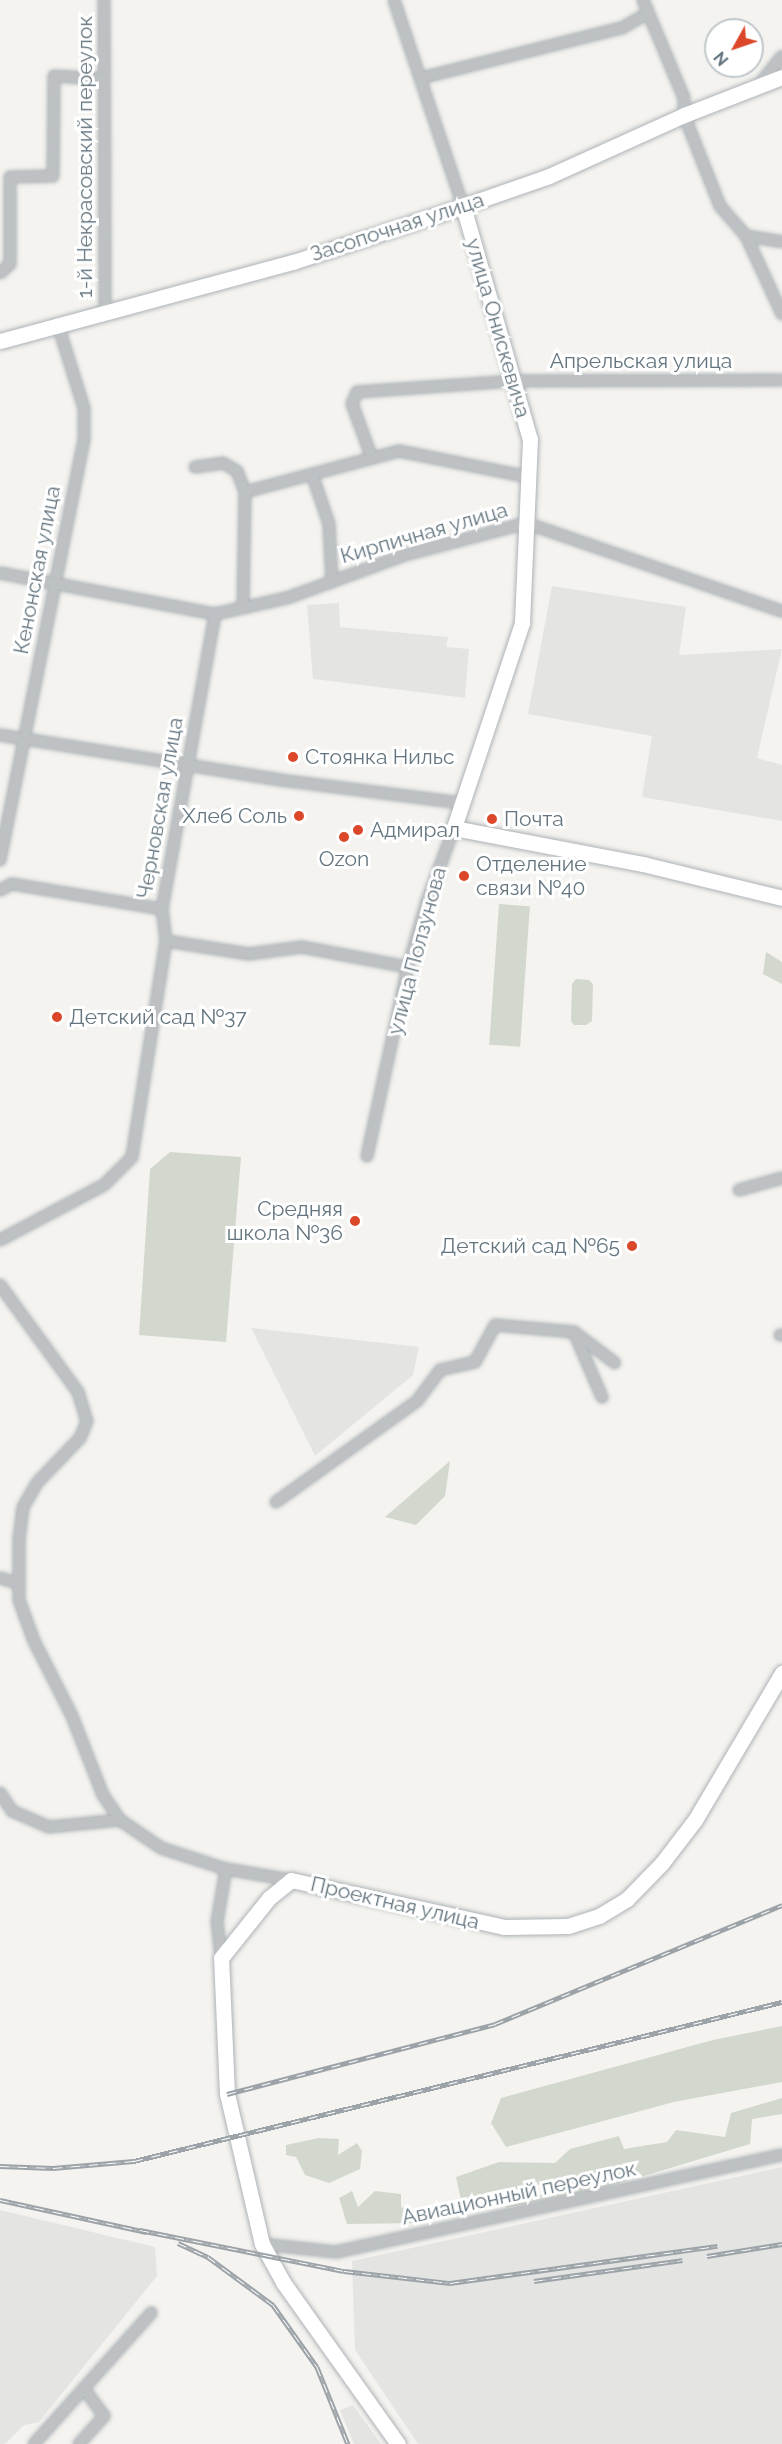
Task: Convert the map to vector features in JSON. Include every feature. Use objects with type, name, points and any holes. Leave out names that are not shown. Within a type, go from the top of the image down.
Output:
[{"type":"street","name":"1-й Некрасовский переулок","points":[[104,0],[105,313]]},
{"type":"street","name":"улица Онискевича","points":[[394,0],[463,206],[530,439],[522,623],[454,828]]},
{"type":"street","points":[[643,0],[684,98],[684,115],[720,206],[746,236],[782,314]]},
{"type":"street","points":[[421,78],[622,28],[648,13]]},
{"type":"street","points":[[757,87],[782,56]]},
{"type":"street","points":[[0,273],[10,264],[10,177],[53,176],[54,76],[104,79]]},
{"type":"street","name":"Засопочная улица","points":[[0,341],[293,262],[463,206],[549,176],[684,115],[782,76]]},
{"type":"street","points":[[746,236],[782,242]]},
{"type":"street","name":"Кенонская улица","points":[[0,860],[26,736],[53,582],[84,439],[84,408],[58,326]]},
{"type":"street","name":"Апрельская улица","points":[[372,458],[352,404],[357,392],[513,381],[782,380]]},
{"type":"street","points":[[245,492],[399,451],[529,477]]},
{"type":"street","points":[[195,468],[223,463],[237,471],[245,492],[243,608]]},
{"type":"street","points":[[312,474],[329,525],[332,582]]},
{"type":"street","name":"Кирпичная улица","points":[[0,573],[215,614],[332,582],[405,555],[526,524],[782,611]]},
{"type":"street","name":"Черновская улица","points":[[0,1240],[104,1185],[132,1157],[166,941],[162,909],[186,763],[215,614]]},
{"type":"street","points":[[0,735],[26,736],[186,763],[461,803]]},
{"type":"street","points":[[454,828],[643,864],[782,898]]},
{"type":"street","name":"улица Ползунова","points":[[367,1156],[408,967],[427,901],[454,828]]},
{"type":"street","points":[[0,890],[12,884],[162,909]]},
{"type":"street","points":[[166,941],[249,954],[302,947],[408,967]]},
{"type":"street","points":[[739,1190],[782,1178]]},
{"type":"street","points":[[0,1285],[78,1392],[87,1421],[80,1438],[38,1483],[23,1507],[18,1583],[19,1600],[34,1641],[72,1716],[103,1795],[120,1820],[161,1848],[226,1869],[291,1880]]},
{"type":"street","points":[[276,1502],[417,1401],[440,1370],[475,1362],[495,1325],[574,1332],[615,1363]]},
{"type":"street","points":[[574,1332],[603,1397]]},
{"type":"street","points":[[0,1578],[18,1583]]},
{"type":"street","name":"Проектная улица","points":[[220,1958],[269,1898],[291,1880],[404,1908],[534,1929],[568,1926],[599,1916],[627,1899],[662,1863],[695,1820],[782,1673]]},
{"type":"street","points":[[2,1802],[25,1818],[49,1827],[120,1820]]},
{"type":"street","points":[[226,1869],[217,1922],[227,2094],[262,2244],[283,2282],[398,2444]]},
{"type":"street","name":"Авиационный переулок","points":[[262,2244],[336,2252],[782,2155]]},
{"type":"street","points":[[34,2444],[151,2313]]},
{"type":"street","points":[[79,2444],[104,2416],[84,2388]]},
{"type":"shaded area","points":[[552,586],[686,607],[679,655],[782,649],[757,758],[782,765],[782,821],[642,797],[652,736],[528,714]]},
{"type":"shaded area","points":[[339,603],[340,627],[448,637],[446,647],[469,649],[465,698],[313,679],[307,605]]},
{"type":"shaded area","points":[[499,904],[530,906],[520,1047],[489,1045]]},
{"type":"shaded area","points":[[766,952],[782,962],[782,984],[763,974]]},
{"type":"shaded area","points":[[576,979],[589,980],[593,984],[592,1021],[586,1025],[574,1025],[571,1021],[572,984]]},
{"type":"shaded area","points":[[170,1152],[241,1157],[226,1342],[139,1335],[150,1169]]},
{"type":"shaded area","points":[[251,1328],[419,1347],[413,1375],[315,1456]]},
{"type":"shaded area","points":[[450,1461],[445,1496],[416,1525],[385,1517]]},
{"type":"shaded area","points":[[782,2026],[782,2082],[674,2102],[506,2147],[491,2123],[501,2098],[713,2040]]},
{"type":"shaded area","points":[[782,2098],[782,2114],[752,2119],[750,2144],[597,2190],[506,2208],[505,2203],[578,2187],[567,2179],[461,2200],[456,2177],[499,2162],[555,2163],[570,2149],[619,2136],[624,2149],[667,2142],[676,2130],[725,2137],[731,2113]]},
{"type":"shaded area","points":[[319,2138],[339,2139],[338,2155],[357,2143],[362,2151],[360,2169],[329,2183],[305,2175],[296,2157],[286,2155],[286,2145]]},
{"type":"shaded area","points":[[782,2167],[782,2444],[418,2444],[355,2350],[352,2261]]},
{"type":"shaded area","points":[[352,2191],[358,2207],[375,2191],[401,2194],[401,2207],[421,2213],[422,2223],[347,2224],[339,2198]]},
{"type":"shaded area","points":[[0,2210],[155,2247],[157,2276],[39,2422],[24,2425],[5,2444],[0,2444]]},
{"type":"shaded area","points":[[353,2405],[381,2444],[354,2444],[340,2410]]},
{"type":"railway","points":[[227,2094],[495,2024],[782,1905]]},
{"type":"railway","points":[[0,2166],[53,2168],[134,2161],[782,2002]]},
{"type":"railway","points":[[0,2200],[147,2232]]},
{"type":"railway","points":[[140,2230],[344,2271],[450,2283],[717,2246]]},
{"type":"railway","points":[[178,2243],[208,2257],[273,2305],[317,2367],[348,2444]]},
{"type":"railway","points":[[707,2256],[782,2244]]},
{"type":"railway","points":[[534,2281],[683,2260]]},
{"type":"place","name":"Стоянка Нильс","points":[[293,757]]},
{"type":"place","name":"Хлеб Соль","points":[[299,816]]},
{"type":"place","name":"Почта","points":[[492,819]]},
{"type":"place","name":"Адмирал","points":[[358,830]]},
{"type":"place","name":"Ozon","points":[[344,837]]},
{"type":"place","name":"Отделение связи №40","points":[[464,876]]},
{"type":"place","name":"Детский сад №37","points":[[57,1017]]},
{"type":"place","name":"Средняя школа №36","points":[[355,1221]]},
{"type":"place","name":"Детский сад №65","points":[[632,1246]]}]
